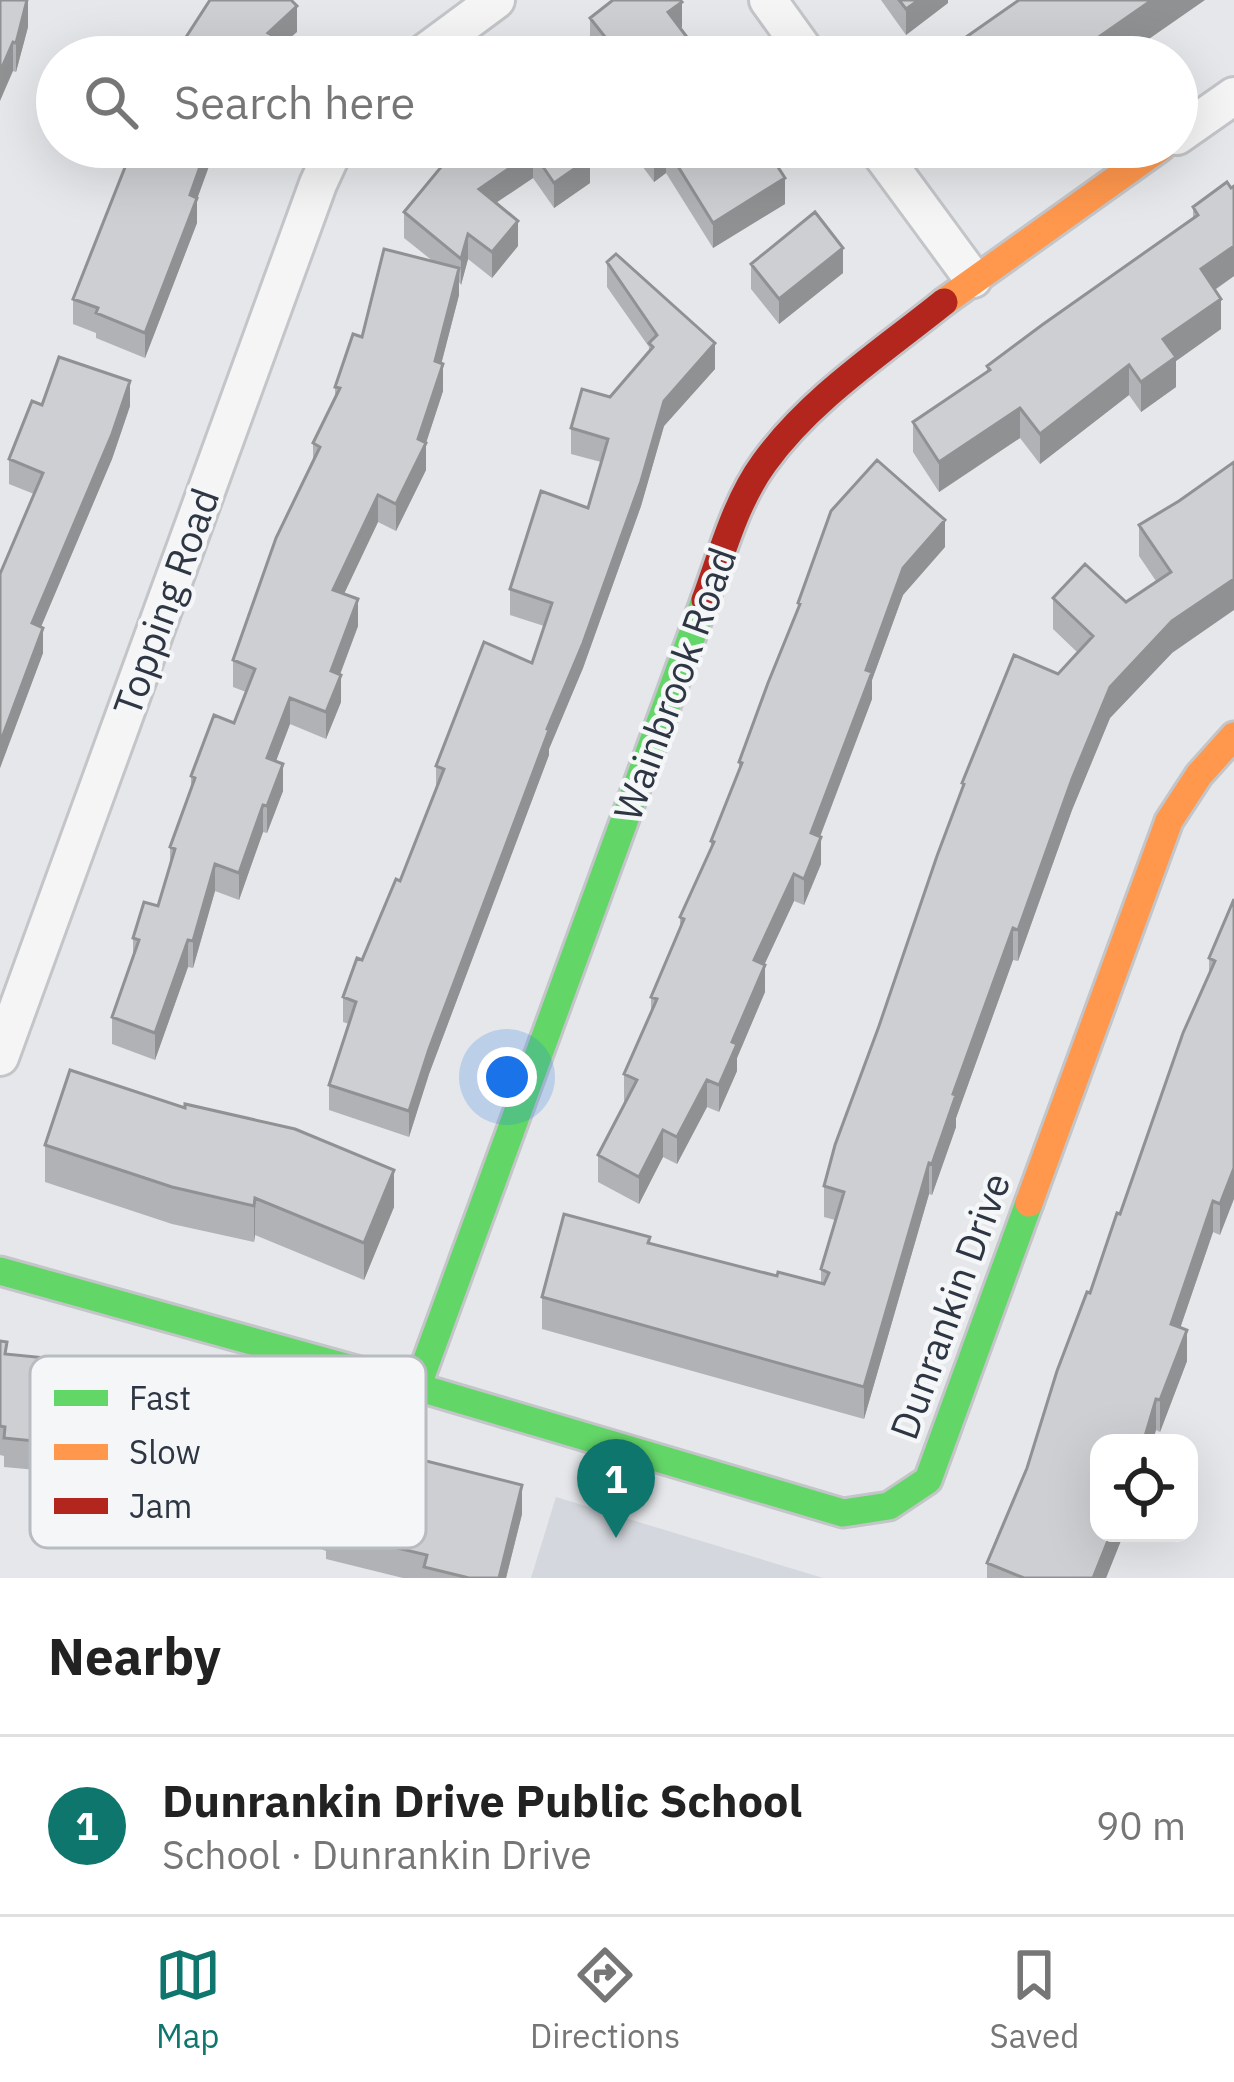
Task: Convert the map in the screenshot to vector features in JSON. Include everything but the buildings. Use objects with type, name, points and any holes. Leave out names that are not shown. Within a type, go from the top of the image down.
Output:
[{"type":"street","points":[[447,36],[496,0]]},
{"type":"street","points":[[767,0],[794,36]]},
{"type":"street","points":[[1198,121],[1234,96]]},
{"type":"street","name":"Topping Road","points":[[0,1058],[325,168]]},
{"type":"street","points":[[891,168],[973,279]]},
{"type":"street","name":"Wainbrook Road","points":[[426,1362],[738,511],[762,466],[802,416],[973,279],[1131,168]]},
{"type":"street","name":"Dunrankin Drive","points":[[426,1390],[843,1513],[889,1506],[928,1480],[1169,821],[1199,775],[1234,736]]},
{"type":"street","name":"Dunrankin Drive","points":[[0,1271],[306,1356]]},
{"type":"shaded area","points":[[556,1497],[823,1578],[531,1578]]},
{"type":"traffic: fast","points":[[426,1362],[705,600]]},
{"type":"traffic: fast","points":[[426,1390],[843,1513],[889,1506],[928,1480],[1029,1203]]},
{"type":"traffic: fast","points":[[0,1271],[306,1356]]},
{"type":"traffic: slow","points":[[944,302],[1132,168]]},
{"type":"traffic: slow","points":[[1029,1203],[1169,821],[1199,775],[1234,736]]},
{"type":"traffic: jam","points":[[705,600],[745,495],[783,439],[848,377],[944,302]]},
{"type":"place","name":"Dunrankin Drive Public School","points":[[616,1538]]}]
